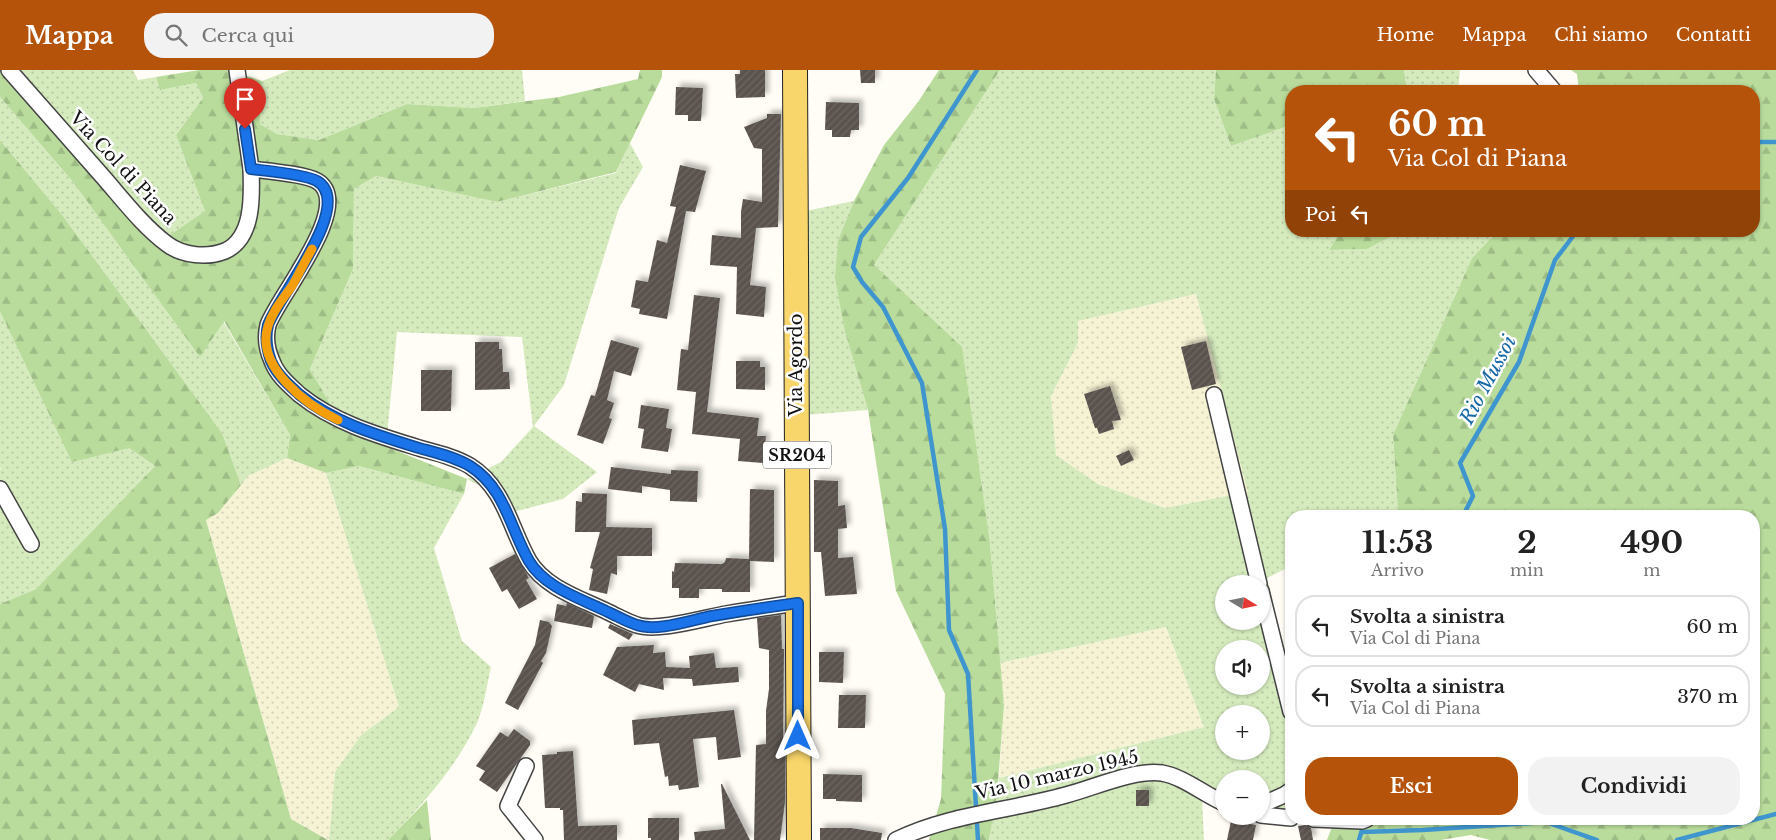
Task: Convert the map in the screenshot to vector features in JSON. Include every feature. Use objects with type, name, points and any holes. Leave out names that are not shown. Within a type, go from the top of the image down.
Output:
[{"type":"main road","name":"Via Agordo","points":[[795,70],[798,840]]},
{"type":"street","name":"Via Col di Piana","points":[[9,70],[136,214],[168,245],[184,253],[200,255],[215,254],[234,246],[241,238],[249,215],[252,184],[251,169],[237,70]]},
{"type":"street","points":[[1536,70],[1549,85]]},
{"type":"street","points":[[251,169],[310,178],[324,187],[327,194],[326,213],[319,235],[291,287],[272,316],[266,336],[272,363],[287,384],[314,406],[330,416],[356,427],[452,458],[470,466],[498,494],[530,562],[538,572],[559,588],[637,626],[668,625],[798,603]]},
{"type":"street","points":[[1214,395],[1258,575]]},
{"type":"street","points":[[0,488],[31,544]]},
{"type":"street","points":[[1270,627],[1285,688]]},
{"type":"street","points":[[526,766],[508,806],[535,840]]},
{"type":"street","name":"Via 10 marzo 1945","points":[[896,840],[910,833],[969,815],[1064,796],[1139,773],[1150,772],[1171,775],[1215,798]]},
{"type":"street","points":[[1270,801],[1285,794]]},
{"type":"street","points":[[1270,816],[1285,817]]},
{"type":"shaded area","points":[[1196,294],[1249,492],[1165,508],[1098,484],[1056,455],[1051,396],[1078,343],[1077,321]]},
{"type":"shaded area","points":[[287,458],[326,473],[399,707],[361,735],[335,772],[329,840],[291,819],[206,519],[218,513],[248,476]]},
{"type":"shaded area","points":[[1166,627],[1204,727],[999,778],[1004,705],[1000,663]]},
{"type":"green space","points":[[0,70],[19,70],[161,241],[205,211],[176,135],[203,98],[196,83],[160,90],[156,77],[199,70],[229,70],[262,81],[260,124],[277,134],[319,140],[407,104],[474,108],[559,97],[638,79],[640,70],[662,70],[662,77],[616,172],[497,202],[376,176],[354,189],[353,269],[310,369],[345,430],[467,479],[464,494],[359,466],[326,473],[287,458],[290,435],[224,321],[200,357],[73,182],[0,97]]},
{"type":"green space","points":[[19,70],[133,70],[138,80],[156,77],[160,90],[196,83],[203,98],[176,135],[205,211],[161,241]]},
{"type":"green space","points":[[290,70],[522,70],[525,101],[474,108],[407,104],[319,140],[277,134],[260,124],[262,81]]},
{"type":"green space","points":[[939,70],[1000,70],[874,265],[962,347],[990,544],[1004,705],[997,795],[989,840],[929,840],[941,799],[945,694],[896,591],[868,410],[845,332],[835,278],[838,240],[854,201],[884,145],[918,102]]},
{"type":"green space","points":[[1000,70],[1216,70],[1214,99],[1231,146],[1285,127],[1285,237],[1337,237],[1329,250],[1367,249],[1390,237],[1490,237],[1491,239],[1472,258],[1393,435],[1398,510],[1285,510],[1285,569],[1270,576],[1215,575],[1215,630],[1270,630],[1270,590],[1285,652],[1285,819],[1270,818],[1270,770],[1215,770],[1215,803],[1202,798],[1204,840],[989,840],[999,778],[1204,727],[1166,627],[1000,663],[990,544],[874,265]],"holes":[[[1196,294],[1248,492],[1165,508],[1098,484],[1056,455],[1051,396],[1078,343],[1078,321]]]},
{"type":"green space","points":[[1216,70],[1404,70],[1406,85],[1285,85],[1285,127],[1231,146],[1214,99]]},
{"type":"green space","points":[[1404,70],[1460,70],[1459,85],[1406,85]]},
{"type":"green space","points":[[1571,70],[1776,70],[1776,840],[1490,840],[1471,835],[1441,840],[1327,840],[1333,825],[1760,825],[1760,510],[1398,510],[1393,435],[1472,258],[1492,237],[1760,237],[1760,85],[1578,85],[1577,74]]},
{"type":"green space","points":[[0,97],[73,182],[200,356],[223,321],[290,435],[287,458],[248,476],[241,485],[222,433],[63,216],[0,140]]},
{"type":"green space","points":[[0,140],[63,216],[222,433],[241,485],[218,513],[206,520],[291,819],[328,840],[0,840],[0,604],[36,589],[155,466],[129,448],[72,462],[0,311]]},
{"type":"green space","points":[[630,143],[643,167],[619,208],[564,385],[534,426],[597,472],[563,499],[502,515],[484,488],[467,479],[501,462],[533,427],[522,337],[397,332],[386,446],[345,430],[310,369],[353,269],[354,189],[376,176],[497,202],[616,173]]},
{"type":"green space","points":[[854,201],[838,240],[845,332],[868,410],[804,415],[801,212]]},
{"type":"green space","points":[[1337,237],[1390,237],[1367,249],[1329,250]]},
{"type":"green space","points":[[0,311],[129,448],[155,466],[36,589],[0,604],[1,469]]},
{"type":"green space","points":[[359,466],[464,494],[434,548],[462,641],[491,667],[482,710],[459,756],[437,786],[401,827],[388,840],[329,840],[335,772],[361,735],[399,707],[326,473]]},
{"type":"green space","points":[[427,800],[431,840],[388,840]]},
{"type":"building","points":[[740,70],[765,70],[765,97],[736,98],[735,74],[740,74]]},
{"type":"building","points":[[860,70],[875,70],[875,83],[861,83]]},
{"type":"building","points":[[676,87],[703,88],[701,121],[688,121],[688,115],[675,115]]},
{"type":"building","points":[[826,102],[859,103],[859,130],[851,130],[850,137],[832,137],[832,130],[825,130]]},
{"type":"building","points":[[767,114],[781,114],[778,227],[756,228],[750,285],[766,287],[764,317],[736,314],[737,267],[710,265],[712,235],[741,238],[743,199],[762,202],[762,149],[754,148],[744,127],[767,118]]},
{"type":"building","points":[[680,165],[706,171],[695,212],[686,211],[667,319],[639,314],[640,309],[631,307],[636,280],[648,282],[657,240],[667,243],[676,207],[670,206]]},
{"type":"building","points":[[694,295],[720,298],[707,412],[759,418],[757,436],[766,436],[763,463],[738,461],[740,439],[692,434],[696,392],[677,390],[681,349],[688,350]]},
{"type":"building","points":[[611,340],[639,348],[631,376],[614,371],[607,400],[614,403],[609,418],[612,419],[603,444],[577,435],[591,395],[595,396]]},
{"type":"building","points":[[1206,341],[1216,384],[1192,390],[1181,347]]},
{"type":"building","points":[[475,342],[499,342],[499,349],[502,349],[503,372],[509,372],[510,389],[475,390]]},
{"type":"building","points":[[736,361],[760,361],[760,367],[765,367],[765,390],[736,389]]},
{"type":"building","points":[[421,370],[452,370],[451,411],[421,411]]},
{"type":"building","points":[[1110,386],[1121,420],[1112,421],[1114,429],[1099,434],[1097,428],[1095,428],[1084,394]]},
{"type":"building","points":[[641,405],[669,409],[666,428],[672,429],[668,452],[641,448],[644,429],[638,428]]},
{"type":"building","points":[[1129,450],[1134,460],[1121,466],[1116,456]]},
{"type":"building","points":[[611,467],[671,474],[671,470],[698,471],[697,502],[670,501],[670,490],[642,486],[642,493],[608,489]]},
{"type":"building","points":[[814,480],[838,481],[838,506],[845,505],[847,528],[838,529],[838,558],[853,557],[857,594],[825,596],[821,552],[814,552]]},
{"type":"building","points":[[750,489],[774,490],[774,562],[750,561],[750,592],[722,592],[722,589],[699,589],[699,598],[679,598],[679,588],[672,588],[672,571],[674,572],[675,563],[722,564],[726,558],[749,559]]},
{"type":"building","points":[[582,493],[607,494],[606,527],[652,528],[652,556],[617,556],[617,575],[611,573],[607,594],[589,590],[593,569],[590,568],[600,532],[575,532],[576,501],[582,502]]},
{"type":"building","points":[[515,554],[529,578],[526,580],[537,599],[519,609],[507,589],[502,592],[489,568]]},
{"type":"building","points":[[567,603],[594,616],[592,628],[554,621],[557,604],[566,606]]},
{"type":"building","points":[[781,615],[782,649],[784,649],[783,744],[785,744],[785,802],[780,840],[754,840],[756,745],[766,744],[766,711],[769,689],[769,650],[759,648],[757,618]]},
{"type":"building","points":[[540,620],[549,622],[552,626],[546,653],[541,661],[543,663],[518,710],[505,703],[535,645]]},
{"type":"building","points":[[610,624],[633,634],[629,640],[608,628]]},
{"type":"building","points":[[654,645],[653,653],[665,652],[666,667],[690,668],[689,656],[714,653],[716,668],[738,667],[739,682],[693,686],[692,679],[663,678],[664,690],[639,684],[635,692],[603,675],[617,647]]},
{"type":"building","points":[[819,652],[844,652],[843,683],[819,682]]},
{"type":"building","points":[[839,695],[866,695],[865,728],[838,728]]},
{"type":"building","points":[[734,710],[741,757],[718,760],[716,737],[693,739],[699,787],[679,790],[678,785],[669,786],[668,776],[665,777],[659,743],[634,745],[632,720]]},
{"type":"building","points":[[514,729],[530,741],[530,745],[497,792],[479,780],[485,771],[476,766],[500,732],[508,737]]},
{"type":"building","points":[[573,751],[578,826],[617,825],[617,840],[564,840],[563,810],[560,810],[560,808],[545,808],[542,755]]},
{"type":"building","points":[[823,774],[862,775],[862,802],[823,799]]},
{"type":"building","points":[[721,784],[750,840],[695,840],[694,832],[725,829]]},
{"type":"building","points":[[1136,790],[1149,790],[1149,806],[1136,806]]},
{"type":"building","points":[[648,818],[679,818],[679,840],[651,840],[651,838],[648,838]]},
{"type":"building","points":[[1230,825],[1256,825],[1253,840],[1227,840]]},
{"type":"building","points":[[1306,825],[1311,828],[1313,840],[1301,840],[1298,826]]},
{"type":"building","points":[[820,828],[851,828],[882,833],[881,840],[820,840]]},
{"type":"waterway","points":[[977,70],[908,178],[861,237],[853,267],[862,282],[883,307],[922,383],[945,529],[949,630],[968,674],[978,840]]},
{"type":"waterway","name":"Rio Mussoi","points":[[1760,142],[1776,142]]},
{"type":"waterway","name":"Rio Mussoi","points":[[1466,510],[1473,496],[1460,463],[1519,362],[1555,260],[1572,237]]},
{"type":"waterway","points":[[1760,818],[1776,814]]},
{"type":"waterway","points":[[1362,832],[1500,825]]},
{"type":"waterway","points":[[1554,825],[1597,840]]},
{"type":"waterway","points":[[1677,840],[1734,825]]},
{"type":"waterway","name":"Rio Mussoi","points":[[1359,840],[1362,830]]},
{"type":"slow traffic","points":[[312,249],[272,316],[266,336],[267,345],[272,363],[287,384],[314,406],[338,420]]},
{"type":"route","points":[[245,129],[251,169],[310,178],[324,187],[327,194],[326,213],[319,235],[291,287],[277,306],[266,336],[272,363],[287,384],[314,406],[343,422],[452,458],[470,466],[498,494],[530,562],[538,572],[559,588],[637,626],[655,627],[798,603],[798,736]]}]
